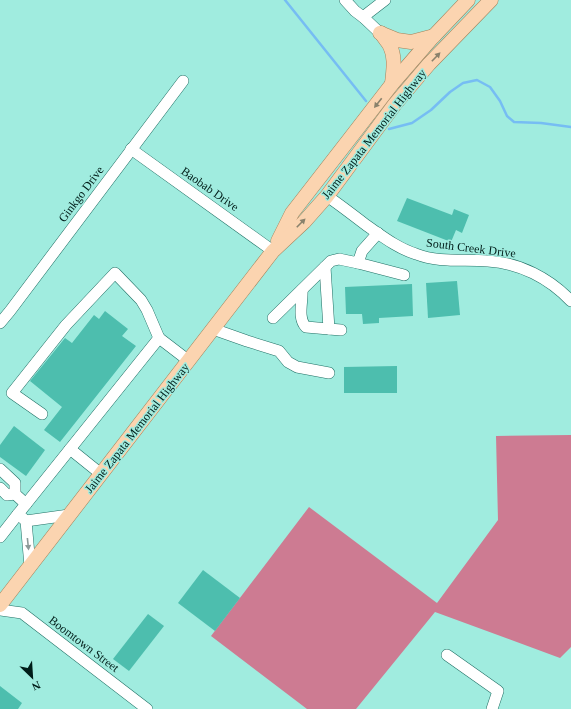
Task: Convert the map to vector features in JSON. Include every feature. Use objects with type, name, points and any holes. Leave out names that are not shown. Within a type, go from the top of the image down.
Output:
[{"type":"main road","name":"Jaime Zapata Memorial Highway","points":[[274,251],[292,213],[359,126],[392,84],[468,0]]},
{"type":"main road","name":"Jaime Zapata Memorial Highway","points":[[0,605],[274,251],[304,222],[327,196],[395,104],[483,3]]},
{"type":"main road","points":[[380,33],[397,40],[411,42],[434,36]]},
{"type":"main road","points":[[380,33],[390,46],[393,55],[394,65],[392,84]]},
{"type":"main road","points":[[327,196],[325,189],[327,178],[355,139],[359,126]]},
{"type":"street","points":[[345,0],[380,33]]},
{"type":"street","points":[[363,18],[385,0]]},
{"type":"street","name":"Ginkgo Drive","points":[[0,323],[183,81]]},
{"type":"street","name":"Baobab Drive","points":[[131,149],[274,251]]},
{"type":"street","name":"South Creek Drive","points":[[327,196],[399,247],[416,255],[457,261],[488,261],[514,265],[546,279],[571,301]]},
{"type":"street","points":[[358,263],[362,251],[378,233]]},
{"type":"street","points":[[273,318],[331,261],[339,259],[404,274]]},
{"type":"street","points":[[325,267],[329,329]]},
{"type":"street","points":[[42,414],[12,393],[66,325],[115,273],[141,300],[159,338],[189,361]]},
{"type":"street","points":[[302,290],[301,320],[303,325],[306,327],[341,330]]},
{"type":"street","points":[[213,329],[247,342],[279,351],[288,362],[297,367],[329,373]]},
{"type":"street","points":[[30,566],[22,517],[26,504],[159,338]]},
{"type":"street","points":[[70,449],[101,474]]},
{"type":"street","points":[[0,469],[15,483],[15,494]]},
{"type":"street","points":[[0,488],[7,494],[15,494],[26,504]]},
{"type":"street","points":[[0,537],[22,517],[69,515]]},
{"type":"street","name":"Boomtown Street","points":[[0,610],[22,613],[147,709]]},
{"type":"street","points":[[447,655],[498,691],[492,709]]},
{"type":"shaded area","points":[[571,435],[571,647],[560,658],[435,612],[356,709],[307,709],[211,636],[309,507],[437,603],[498,520],[496,436]]},
{"type":"building","points":[[407,198],[452,215],[454,209],[469,215],[462,233],[456,230],[451,242],[397,221]]},
{"type":"building","points":[[457,281],[460,315],[428,318],[426,283]]},
{"type":"building","points":[[412,284],[413,316],[379,318],[379,323],[363,324],[362,314],[346,314],[345,287]]},
{"type":"building","points":[[105,311],[128,329],[122,336],[136,346],[60,442],[44,430],[62,407],[30,381],[65,338],[72,343],[94,315],[99,319]]},
{"type":"building","points":[[397,366],[397,393],[344,393],[344,367]]},
{"type":"building","points":[[14,426],[45,450],[26,476],[0,457],[0,445]]},
{"type":"building","points":[[203,570],[240,598],[215,631],[178,603]]},
{"type":"building","points":[[148,614],[164,626],[129,671],[113,659]]},
{"type":"building","points":[[0,686],[22,703],[18,709],[0,709]]},
{"type":"waterway","points":[[285,0],[366,101]]},
{"type":"waterway","points":[[389,129],[412,123],[431,110],[450,92],[463,83],[477,80],[490,87],[500,101],[507,116],[514,122],[541,123],[571,127]]}]
